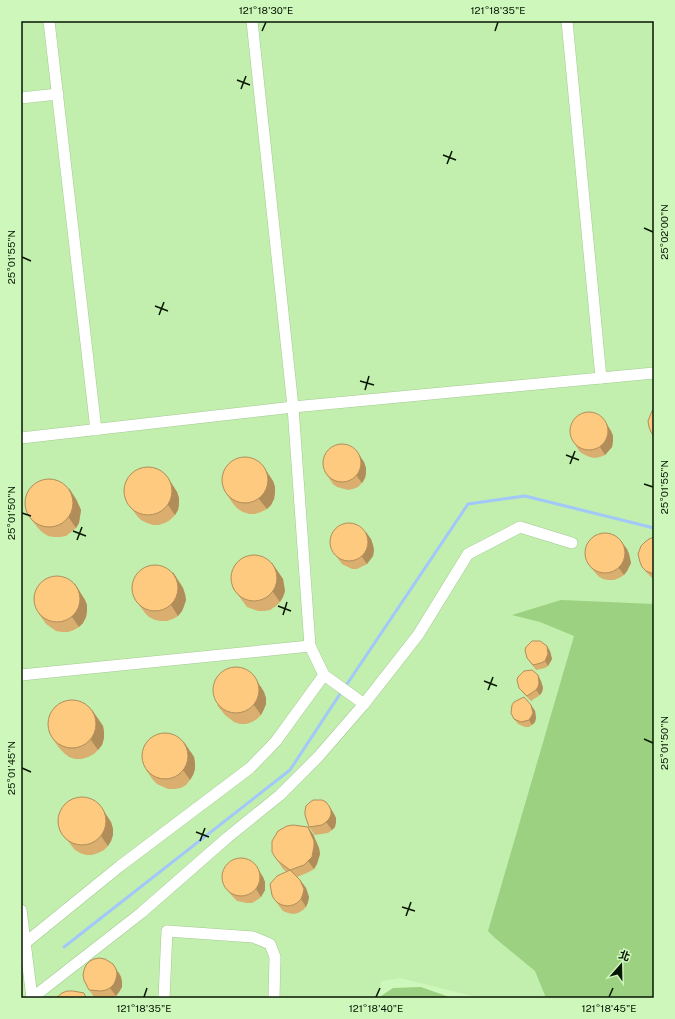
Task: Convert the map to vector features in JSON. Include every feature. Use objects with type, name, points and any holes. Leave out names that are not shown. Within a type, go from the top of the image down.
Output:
[{"type":"lane","points":[[49,21],[96,430]]},
{"type":"lane","points":[[252,21],[293,408],[310,646],[324,675],[364,704]]},
{"type":"lane","points":[[567,21],[601,378]]},
{"type":"lane","points":[[21,98],[58,94]]},
{"type":"lane","points":[[21,438],[293,408],[654,373]]},
{"type":"lane","points":[[32,998],[141,913],[228,837],[280,795],[318,758],[364,704],[418,635],[468,554],[520,527],[572,542]]},
{"type":"lane","points":[[21,675],[310,646]]},
{"type":"lane","points":[[25,943],[120,866],[250,768],[276,741],[324,675]]},
{"type":"lane","points":[[21,910],[32,998]]},
{"type":"lane","points":[[164,998],[168,931],[253,937],[270,944],[275,957],[274,998]]},
{"type":"shaded area","points":[[21,21],[654,21],[654,998],[480,998],[400,978],[381,981],[378,998],[21,998]]},
{"type":"shaded area","points":[[561,600],[654,604],[654,998],[546,998],[535,971],[488,931],[574,636],[540,622],[512,615]]},
{"type":"shaded area","points":[[421,987],[452,998],[378,998],[393,988]]},
{"type":"building","points":[[654,409],[654,436],[649,427],[648,421]]},
{"type":"building","points":[[589,412],[602,418],[608,431],[602,444],[589,450],[576,444],[570,431],[576,418]]},
{"type":"building","points":[[338,444],[346,444],[353,447],[358,452],[361,463],[358,474],[353,479],[346,482],[338,482],[331,479],[326,474],[323,467],[323,459],[326,452],[331,447]]},
{"type":"building","points":[[240,457],[250,457],[258,461],[264,467],[268,475],[268,485],[264,493],[258,499],[250,503],[240,503],[232,499],[226,493],[222,485],[222,475],[226,467],[232,461]]},
{"type":"building","points":[[148,467],[157,469],[165,474],[170,482],[172,491],[170,500],[165,508],[157,513],[148,515],[139,513],[131,508],[126,500],[124,491],[126,482],[131,474],[139,469]]},
{"type":"building","points":[[44,479],[54,479],[66,486],[73,498],[73,508],[66,520],[54,527],[44,527],[36,523],[29,516],[25,508],[25,498],[29,490],[36,483]]},
{"type":"building","points":[[345,523],[353,523],[360,526],[365,531],[368,542],[365,553],[360,558],[353,561],[345,561],[338,558],[333,553],[330,546],[330,538],[333,531],[338,526]]},
{"type":"building","points":[[601,533],[609,533],[616,536],[622,542],[625,553],[622,564],[616,570],[609,573],[601,573],[594,570],[588,564],[585,557],[585,549],[588,542],[594,536]]},
{"type":"building","points":[[654,537],[654,574],[646,571],[642,567],[638,554],[641,546],[649,539]]},
{"type":"building","points":[[259,555],[263,556],[273,565],[276,569],[276,587],[267,597],[259,601],[249,601],[241,597],[232,587],[231,573],[235,565],[245,556]]},
{"type":"building","points":[[150,565],[160,565],[168,569],[174,575],[178,583],[178,593],[174,601],[168,607],[160,611],[150,611],[142,607],[136,601],[132,593],[132,583],[136,575],[142,569]]},
{"type":"building","points":[[53,576],[61,576],[70,580],[76,586],[80,599],[76,612],[70,618],[61,622],[53,622],[44,618],[38,612],[34,603],[34,595],[38,586],[44,580]]},
{"type":"building","points":[[532,641],[540,641],[547,646],[548,654],[545,661],[533,665],[527,658],[525,650]]},
{"type":"building","points":[[236,667],[249,671],[255,677],[259,690],[255,703],[249,709],[236,713],[223,709],[217,703],[213,690],[217,677],[223,671]]},
{"type":"building","points":[[532,670],[538,675],[539,683],[536,690],[527,696],[519,688],[517,680],[524,671]]},
{"type":"building","points":[[524,697],[531,705],[533,713],[529,720],[521,722],[514,719],[511,713],[514,702]]},
{"type":"building","points":[[67,700],[77,700],[86,704],[92,710],[96,719],[96,729],[92,738],[86,744],[77,748],[67,748],[58,744],[52,738],[48,729],[48,719],[52,710],[58,704]]},
{"type":"building","points":[[170,733],[182,739],[187,747],[187,765],[182,773],[174,778],[160,779],[148,773],[143,765],[142,751],[148,739],[156,734]]},
{"type":"building","points":[[82,797],[91,799],[99,804],[104,812],[106,821],[104,830],[99,838],[91,843],[82,845],[73,843],[65,838],[60,830],[58,821],[60,812],[65,804],[73,799]]},
{"type":"building","points":[[313,800],[322,800],[326,802],[331,810],[331,815],[322,825],[309,827],[305,811],[306,806]]},
{"type":"building","points":[[293,825],[308,827],[314,841],[312,857],[304,865],[290,870],[275,857],[272,852],[272,841],[278,831],[287,826]]},
{"type":"building","points":[[241,858],[254,864],[260,877],[254,890],[241,896],[228,890],[222,877],[228,864]]},
{"type":"building","points":[[290,870],[300,880],[304,889],[301,899],[297,903],[288,906],[278,903],[274,899],[270,884],[277,876]]},
{"type":"building","points":[[99,958],[105,959],[113,964],[117,974],[116,979],[114,984],[106,990],[89,990],[84,980],[84,970],[90,961]]},
{"type":"building","points":[[67,991],[84,993],[86,998],[56,998]]},
{"type":"waterway","points":[[345,687],[468,504],[525,496],[654,528]]},
{"type":"waterway","points":[[64,947],[290,770],[342,691]]}]
